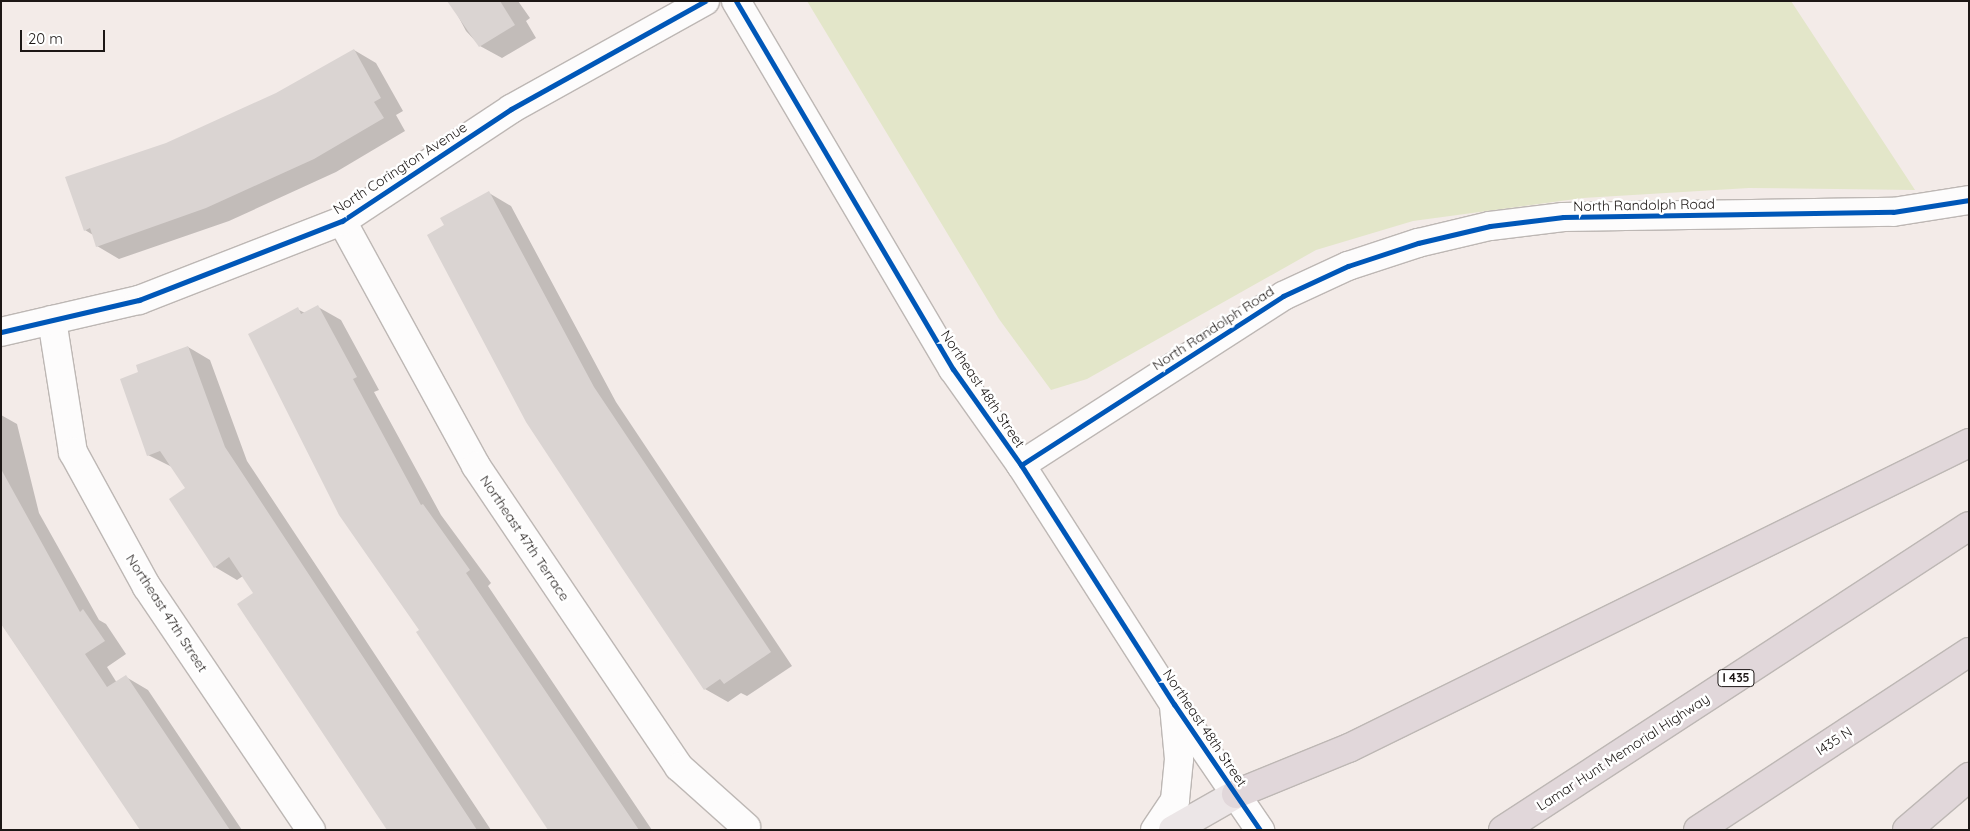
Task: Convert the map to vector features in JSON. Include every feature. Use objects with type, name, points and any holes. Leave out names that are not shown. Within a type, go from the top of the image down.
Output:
[{"type":"highway","points":[[1236,794],[1349,748],[1969,443]]},
{"type":"highway","name":"Lamar Hunt Memorial Highway","points":[[1503,830],[1969,526]]},
{"type":"highway","name":"I435 N","points":[[1698,830],[1969,652]]},
{"type":"highway","points":[[1907,830],[1969,777]]},
{"type":"main road","points":[[1173,830],[1236,794]]},
{"type":"street","name":"North Corington Avenue","points":[[1,332],[139,300],[342,221],[511,110],[705,1]]},
{"type":"street","name":"Northeast 48th Street","points":[[736,1],[953,369],[1021,465],[1174,704],[1260,830]]},
{"type":"street","name":"North Randolph Road","points":[[1021,465],[1283,296],[1348,266],[1418,242],[1490,226],[1564,217],[1893,212],[1969,200]]},
{"type":"street","name":"Northeast 47th Terrace","points":[[342,221],[476,466],[679,767],[746,826]]},
{"type":"street","name":"Northeast 47th Street","points":[[52,320],[73,452],[148,587],[311,830]]},
{"type":"street","points":[[1155,830],[1175,800],[1179,758],[1174,704]]},
{"type":"green space","points":[[807,1],[1791,1],[1915,190],[1749,188],[1583,198],[1413,221],[1316,250],[1087,379],[1051,390],[999,319]]},
{"type":"building","points":[[447,1],[500,1],[515,25],[479,47]]},
{"type":"building","points":[[354,49],[381,98],[374,102],[384,118],[314,159],[206,208],[96,247],[90,228],[84,231],[65,177],[166,143],[276,93]]},
{"type":"building","points":[[489,191],[594,387],[771,652],[724,684],[720,679],[704,690],[622,568],[526,422],[427,235],[444,225],[440,218]]},
{"type":"building","points":[[318,305],[357,377],[353,379],[421,505],[423,504],[470,570],[466,573],[639,830],[548,830],[416,632],[419,630],[339,515],[248,334],[298,307],[301,314]]},
{"type":"building","points":[[188,346],[225,447],[477,830],[387,830],[237,604],[253,593],[229,557],[214,568],[169,499],[185,488],[160,451],[147,456],[120,379],[138,372],[136,365]]},
{"type":"building","points":[[1,469],[80,612],[83,609],[105,641],[85,654],[107,687],[126,675],[230,830],[140,830],[1,624]]},
{"type":"cycle path","points":[[1,332],[139,300],[342,221],[511,109],[705,1]]},
{"type":"cycle path","points":[[736,1],[953,369],[1021,465],[1174,704],[1260,830]]},
{"type":"cycle path","points":[[1021,465],[1283,296],[1348,266],[1418,243],[1490,226],[1563,217],[1893,212],[1969,200]]}]
